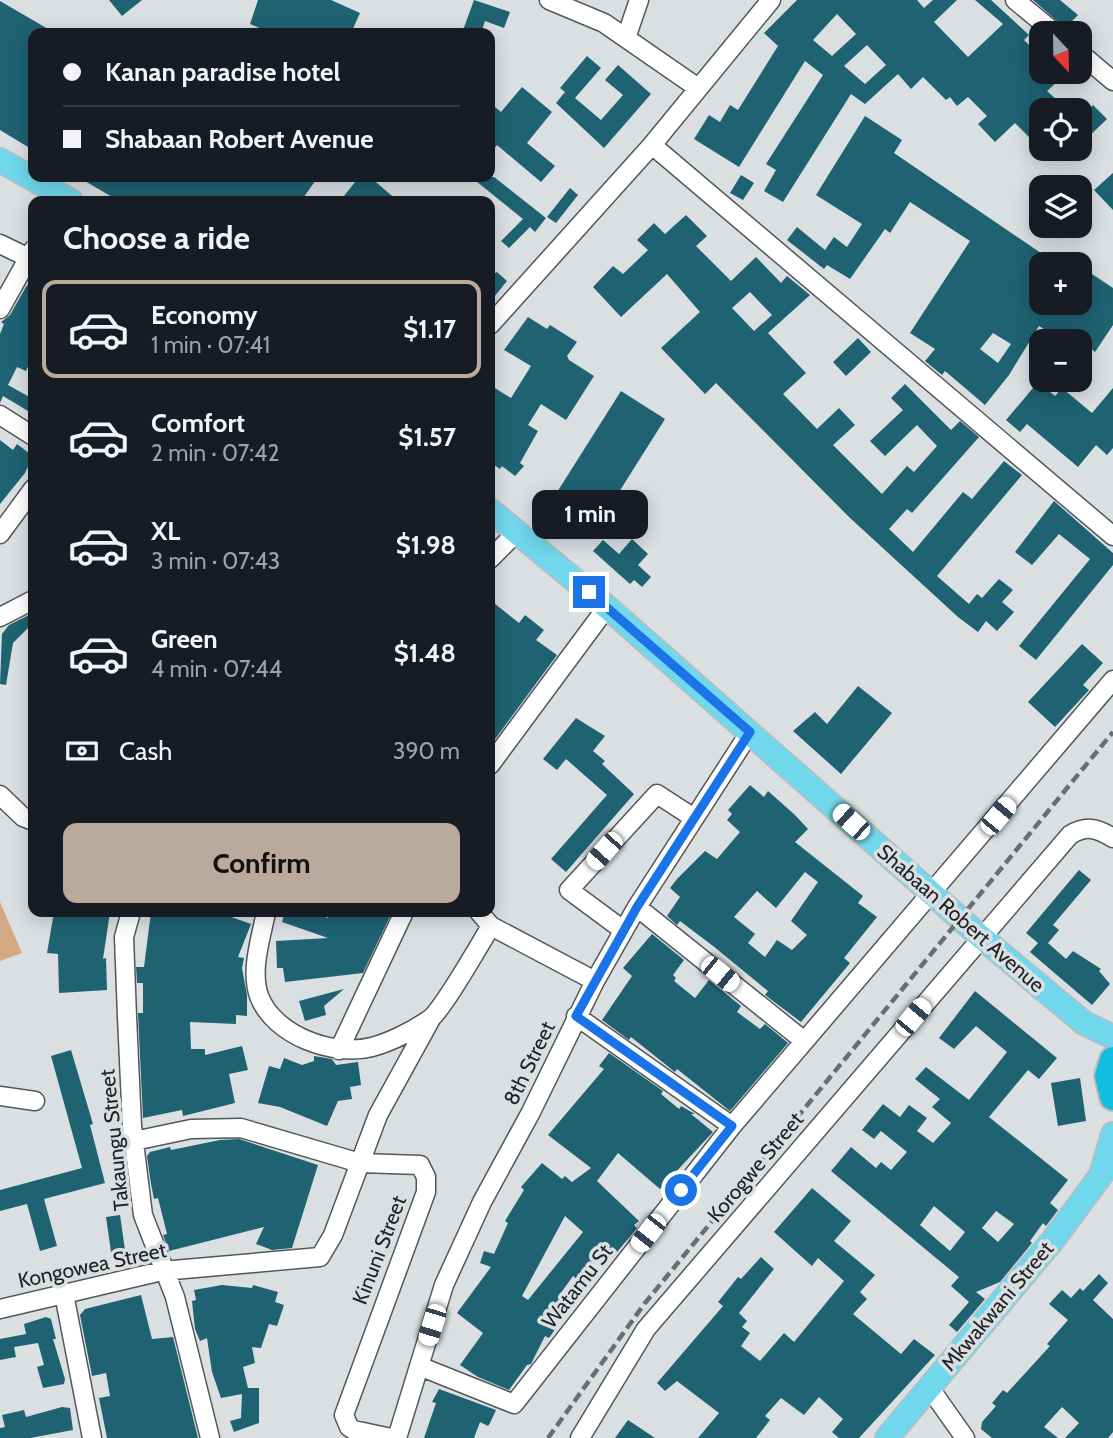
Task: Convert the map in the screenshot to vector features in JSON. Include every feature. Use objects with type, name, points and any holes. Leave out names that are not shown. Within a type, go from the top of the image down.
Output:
[{"type":"main road","points":[[0,160],[28,177]]},
{"type":"main road","points":[[36,182],[59,196]]},
{"type":"main road","name":"Shabaan Robert Avenue","points":[[495,514],[607,607],[981,937],[1084,1023]]},
{"type":"main road","points":[[1084,1023],[1113,1037]]},
{"type":"main road","points":[[1084,1023],[1112,1086]]},
{"type":"main road","name":"Mkwakwani Street","points":[[887,1438],[1053,1240],[1107,1165],[1113,1134]]},
{"type":"street","points":[[549,0],[604,23],[698,88]]},
{"type":"street","points":[[626,38],[639,0]]},
{"type":"street","points":[[495,318],[652,145],[771,0]]},
{"type":"street","points":[[1016,0],[1041,21]]},
{"type":"street","points":[[1092,63],[1113,81]]},
{"type":"street","points":[[652,145],[1113,536]]},
{"type":"street","points":[[0,244],[28,254]]},
{"type":"street","points":[[0,309],[28,263]]},
{"type":"street","points":[[0,415],[28,433]]},
{"type":"street","points":[[0,534],[27,505]]},
{"type":"street","points":[[495,554],[516,533]]},
{"type":"street","points":[[0,617],[28,603]]},
{"type":"street","points":[[495,758],[607,607]]},
{"type":"street","name":"Watamu St","points":[[419,1366],[514,1404],[732,1126],[803,1040],[932,894],[1113,680]]},
{"type":"street","name":"8th Street","points":[[397,1438],[444,1284],[482,1202],[531,1112],[594,981],[637,907],[750,732]]},
{"type":"street","points":[[624,930],[569,890],[657,794],[694,818]]},
{"type":"street","points":[[0,796],[28,819]]},
{"type":"street","name":"Korogwe Street","points":[[580,1438],[646,1329],[1070,835],[1079,829],[1093,828],[1113,838]]},
{"type":"street","points":[[637,907],[803,1040]]},
{"type":"street","name":"Takaungu Street","points":[[130,917],[124,937],[134,1141],[143,1215],[162,1271],[175,1297],[210,1438]]},
{"type":"street","points":[[265,917],[256,964],[259,995],[272,1016],[288,1029],[309,1040],[339,1050],[372,1047],[432,1017]]},
{"type":"street","points":[[339,1050],[402,917]]},
{"type":"street","points":[[483,917],[491,926],[594,981]]},
{"type":"street","points":[[360,1163],[378,1115],[432,1017],[491,926]]},
{"type":"street","points":[[576,1016],[732,1126]]},
{"type":"street","points":[[0,1096],[35,1101]]},
{"type":"street","name":"Kinuni Street","points":[[134,1141],[191,1129],[241,1128],[360,1163],[419,1165],[426,1177],[426,1192],[344,1415],[354,1430],[391,1438]]},
{"type":"street","name":"Kongowea Street","points":[[0,1309],[162,1271],[320,1257],[333,1235],[360,1163]]},
{"type":"street","points":[[64,1294],[86,1437]]},
{"type":"street","points":[[929,1387],[965,1438]]},
{"type":"shaded area","points":[[0,902],[22,953],[0,961]]},
{"type":"building","points":[[109,0],[142,0],[122,16]]},
{"type":"building","points":[[258,0],[331,0],[360,13],[353,28],[259,28],[250,24]]},
{"type":"building","points":[[474,0],[510,12],[504,28],[485,21],[483,28],[464,28]]},
{"type":"building","points":[[797,0],[917,0],[924,8],[933,0],[957,0],[934,22],[968,57],[1003,24],[975,0],[991,0],[1029,35],[1024,40],[1029,45],[1029,84],[1055,84],[1047,91],[1055,98],[1029,98],[1029,137],[1015,123],[995,142],[978,124],[987,116],[968,97],[957,106],[950,97],[946,100],[923,77],[911,89],[898,74],[865,104],[851,94],[783,202],[764,191],[776,170],[766,164],[823,75],[805,61],[739,167],[694,139],[709,115],[720,122],[730,105],[738,110],[778,46],[764,33]],"holes":[[[837,14],[856,34],[832,56],[813,40]],[[867,45],[886,65],[865,84],[844,66]]]},
{"type":"building","points":[[1033,0],[1060,0],[1078,15],[1072,21],[1057,21]]},
{"type":"building","points":[[0,1],[46,28],[28,28],[28,147],[0,130]]},
{"type":"building","points":[[587,56],[601,68],[575,98],[601,120],[623,95],[605,80],[618,65],[651,94],[604,148],[556,103],[565,92],[560,88]]},
{"type":"building","points":[[522,87],[552,112],[527,143],[555,166],[541,182],[497,145],[495,148],[495,107],[501,112]]},
{"type":"building","points":[[1092,106],[1107,119],[1092,133]]},
{"type":"building","points":[[865,116],[902,140],[894,153],[1039,252],[1029,252],[1029,315],[1092,315],[1092,274],[1113,288],[1113,325],[1095,352],[1092,350],[1092,329],[1044,329],[1039,326],[1037,329],[1029,329],[1029,342],[1009,375],[985,405],[945,371],[942,375],[925,361],[935,349],[910,333],[970,241],[910,202],[890,233],[885,229],[850,279],[827,265],[824,269],[787,240],[797,227],[825,250],[834,237],[847,247],[862,224],[816,195]],"holes":[[[993,333],[1011,344],[998,363],[980,349]]]},
{"type":"building","points":[[1113,173],[1113,210],[1094,190]]},
{"type":"building","points":[[741,175],[754,183],[743,200],[730,193]]},
{"type":"building","points":[[495,178],[546,218],[535,232],[530,227],[509,248],[501,241],[523,219],[477,182],[495,182]]},
{"type":"building","points":[[87,182],[314,182],[305,196],[110,196]]},
{"type":"building","points":[[355,182],[376,182],[392,196],[344,196]]},
{"type":"building","points":[[570,188],[578,195],[556,223],[547,217]]},
{"type":"building","points":[[686,215],[707,236],[696,246],[731,281],[756,257],[781,283],[787,276],[810,295],[768,333],[806,373],[783,394],[817,429],[839,408],[855,425],[833,445],[882,494],[907,466],[914,472],[937,446],[917,425],[885,456],[870,441],[903,410],[891,398],[905,384],[951,430],[960,421],[979,437],[912,513],[907,509],[889,529],[913,552],[963,492],[972,499],[1004,461],[1022,475],[937,576],[969,604],[977,594],[982,598],[999,579],[1013,590],[1002,602],[1014,612],[997,631],[986,621],[978,632],[958,617],[849,517],[716,383],[705,394],[661,348],[700,312],[667,274],[621,317],[593,287],[613,266],[623,274],[648,250],[637,240],[654,223],[665,234]],"holes":[[[750,292],[772,315],[754,331],[732,308]]]},
{"type":"building","points":[[495,273],[507,281],[495,296]]},
{"type":"building","points":[[28,286],[28,367],[26,371],[17,367],[8,385],[28,396],[28,411],[3,396],[0,403],[0,334],[4,324],[1,322],[10,315]]},
{"type":"building","points":[[528,317],[547,329],[550,325],[577,342],[567,356],[569,360],[594,376],[566,420],[541,404],[528,425],[538,431],[520,463],[524,466],[515,476],[502,466],[500,469],[495,466],[495,388],[511,398],[531,366],[504,350]]},
{"type":"building","points":[[858,338],[871,352],[846,376],[833,362]]},
{"type":"building","points":[[1113,388],[1113,448],[1107,455],[1096,445],[1078,467],[1027,424],[1020,432],[1006,420],[1030,392],[1050,392],[1055,396],[1058,392],[1067,392],[1092,413]]},
{"type":"building","points":[[621,391],[665,419],[619,492],[639,503],[630,516],[612,505],[603,518],[570,497],[555,515],[547,508]]},
{"type":"building","points":[[0,440],[13,450],[17,444],[28,452],[28,467],[0,504]]},
{"type":"building","points":[[1054,501],[1113,553],[1113,565],[1036,660],[1019,646],[1090,559],[1059,534],[1032,565],[1015,552]]},
{"type":"building","points":[[632,539],[648,554],[638,565],[651,577],[642,587],[634,580],[630,584],[593,551],[603,540],[619,554]]},
{"type":"building","points":[[495,604],[519,623],[525,615],[544,630],[536,640],[557,655],[495,739]]},
{"type":"building","points":[[28,616],[28,628],[13,643],[6,685],[0,684],[2,634],[9,625]]},
{"type":"building","points":[[1082,644],[1103,663],[1083,685],[1089,690],[1055,727],[1028,702]]},
{"type":"building","points":[[858,686],[892,713],[841,774],[793,731],[815,712],[827,724]]},
{"type":"building","points":[[576,718],[605,736],[593,751],[605,761],[602,764],[634,794],[566,872],[551,859],[607,795],[566,759],[557,770],[543,759]]},
{"type":"building","points":[[750,785],[764,797],[768,791],[808,829],[795,842],[863,896],[858,903],[877,917],[844,958],[850,963],[801,1022],[765,995],[768,991],[713,946],[680,921],[677,925],[667,916],[680,897],[670,888],[677,879],[705,851],[717,859],[740,832],[727,820],[732,814],[728,810]],"holes":[[[805,872],[818,882],[791,921],[807,935],[792,950],[777,940],[765,957],[748,943],[755,934],[734,917],[757,891],[776,908]]]},
{"type":"building","points":[[1079,870],[1091,880],[1053,925],[1059,930],[1048,943],[1066,959],[1073,951],[1101,969],[1099,971],[1110,984],[1092,1005],[1030,952],[1038,943],[1026,933]]},
{"type":"building","points":[[53,917],[109,917],[103,959],[106,958],[107,990],[59,993],[58,954],[47,953]]},
{"type":"building","points":[[150,917],[231,917],[251,924],[238,957],[244,958],[242,968],[247,995],[247,1016],[236,1015],[236,1024],[190,1022],[191,1049],[205,1049],[205,1055],[242,1046],[248,1070],[229,1074],[235,1103],[183,1116],[182,1110],[143,1118],[138,1013],[143,1013],[143,983],[137,983],[136,967],[144,967]]},
{"type":"building","points":[[284,917],[390,917],[363,973],[285,982],[283,968],[277,968],[276,941],[328,938],[282,922]]},
{"type":"building","points":[[652,934],[684,960],[673,975],[676,978],[674,981],[695,998],[709,980],[741,1006],[737,1012],[760,1029],[765,1024],[788,1043],[730,1111],[677,1069],[675,1072],[631,1037],[629,1040],[602,1020],[632,976],[623,968]]},
{"type":"building","points":[[344,989],[324,1006],[326,1015],[305,1021],[299,1001]]},
{"type":"building","points":[[975,991],[1057,1058],[1039,1079],[1028,1070],[989,1117],[1068,1180],[1050,1203],[1058,1210],[1046,1226],[1043,1223],[1030,1241],[1032,1243],[1000,1282],[976,1292],[985,1299],[957,1332],[949,1325],[969,1302],[951,1286],[959,1277],[831,1171],[851,1147],[876,1168],[881,1162],[891,1170],[907,1152],[881,1131],[874,1139],[862,1130],[883,1104],[900,1117],[909,1105],[927,1118],[917,1131],[933,1143],[951,1123],[932,1107],[940,1099],[915,1079],[926,1067],[969,1100],[1007,1052],[976,1026],[954,1049],[939,1038]],"holes":[[[934,1206],[965,1232],[950,1251],[920,1225]],[[996,1211],[1014,1224],[998,1242],[982,1228]]]},
{"type":"building","points":[[71,1050],[93,1124],[90,1125],[105,1183],[44,1199],[57,1246],[40,1251],[27,1204],[0,1211],[0,1190],[82,1168],[51,1056]]},
{"type":"building","points":[[609,1053],[663,1091],[661,1094],[679,1109],[681,1106],[695,1114],[691,1114],[713,1132],[660,1189],[618,1153],[597,1181],[639,1221],[634,1225],[637,1228],[612,1258],[606,1254],[602,1258],[598,1255],[578,1280],[573,1276],[558,1297],[565,1302],[551,1320],[556,1328],[549,1338],[545,1336],[531,1364],[527,1365],[509,1390],[478,1377],[460,1365],[483,1333],[457,1313],[491,1267],[480,1263],[484,1251],[494,1254],[508,1223],[505,1221],[524,1190],[521,1187],[542,1163],[562,1179],[565,1176],[572,1182],[591,1168],[548,1135],[604,1069],[599,1066]],"holes":[[[565,1216],[583,1232],[528,1300],[522,1296]]]},
{"type":"building","points":[[314,1056],[332,1059],[336,1065],[358,1062],[361,1085],[350,1087],[352,1099],[338,1101],[327,1126],[280,1107],[258,1103],[269,1066],[280,1069],[284,1058],[302,1065],[314,1061]]},
{"type":"building","points":[[1080,1078],[1086,1121],[1058,1126],[1051,1083]]},
{"type":"building","points":[[239,1139],[318,1165],[292,1248],[272,1250],[256,1244],[264,1227],[169,1251],[163,1235],[167,1234],[158,1198],[154,1199],[147,1156],[150,1152],[170,1147],[171,1150]]},
{"type":"building","points":[[812,1188],[851,1221],[834,1241],[875,1275],[860,1292],[867,1299],[853,1314],[901,1354],[914,1339],[935,1355],[859,1438],[839,1438],[832,1432],[843,1419],[819,1397],[804,1415],[781,1398],[765,1416],[770,1420],[756,1438],[698,1438],[719,1413],[677,1381],[665,1391],[657,1383],[723,1306],[718,1302],[738,1277],[741,1279],[761,1257],[774,1269],[739,1313],[747,1321],[742,1327],[750,1333],[741,1346],[760,1361],[784,1333],[794,1342],[844,1281],[818,1258],[812,1266],[774,1232]]},
{"type":"building","points":[[120,1215],[125,1250],[111,1252],[106,1217]]},
{"type":"building","points":[[1099,1274],[1108,1283],[1093,1300],[1113,1319],[1113,1432],[1108,1438],[1065,1438],[1079,1423],[1062,1407],[1044,1427],[1058,1438],[992,1438],[981,1429],[982,1422],[996,1406],[992,1403],[1003,1390],[1007,1393],[1050,1346],[1047,1344],[1068,1320],[1049,1304],[1062,1290],[1071,1298],[1080,1288],[1083,1291]]},
{"type":"building","points":[[222,1285],[252,1288],[253,1285],[278,1292],[275,1302],[284,1305],[277,1326],[269,1324],[261,1348],[252,1347],[255,1363],[243,1367],[248,1388],[259,1388],[259,1423],[234,1432],[230,1421],[241,1418],[242,1394],[221,1398],[212,1372],[207,1338],[200,1341],[195,1329],[192,1301],[196,1300],[194,1290]]},
{"type":"building","points":[[141,1295],[152,1339],[173,1337],[198,1438],[107,1438],[99,1398],[110,1396],[106,1373],[92,1376],[80,1315],[85,1309]]},
{"type":"building","points":[[46,1317],[51,1319],[56,1339],[53,1339],[65,1379],[64,1384],[43,1388],[37,1367],[44,1365],[38,1343],[14,1347],[16,1357],[0,1360],[0,1339],[26,1334],[24,1324]]},
{"type":"building","points":[[439,1389],[496,1410],[488,1426],[480,1422],[474,1438],[424,1438],[436,1403],[432,1402]]},
{"type":"building","points":[[62,1407],[70,1408],[73,1430],[30,1438],[0,1438],[0,1428],[5,1427],[2,1415],[24,1410],[26,1417]]},
{"type":"building","points":[[628,1420],[655,1438],[615,1438]]},
{"type":"railway","points":[[548,1438],[645,1303],[1113,732]]},
{"type":"route","points":[[589,592],[750,732],[726,765],[637,907],[576,1016],[732,1126],[681,1190]]}]
